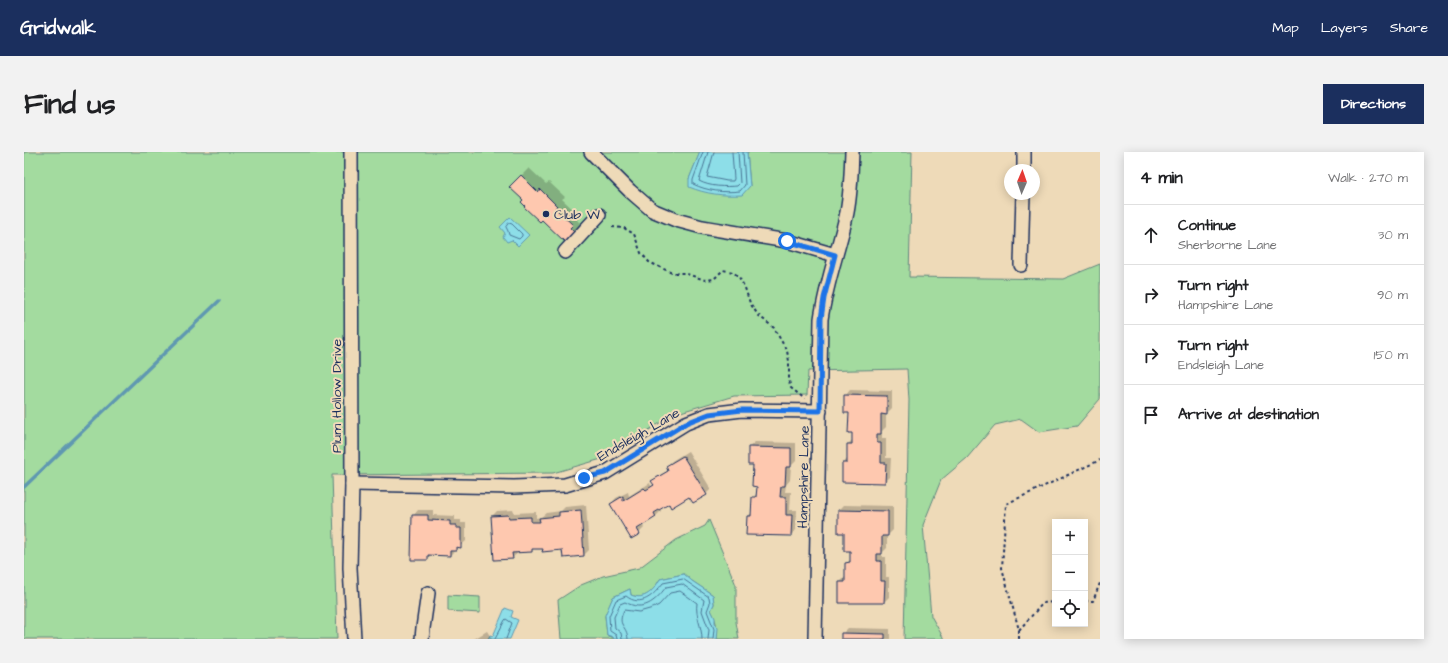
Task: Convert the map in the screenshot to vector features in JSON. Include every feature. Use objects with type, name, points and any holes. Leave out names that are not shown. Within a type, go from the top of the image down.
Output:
[{"type":"street","name":"Plum Hollow Drive","points":[[351,152],[352,484],[350,568],[354,639]]},
{"type":"street","points":[[591,152],[630,191],[652,210],[676,220],[702,227],[787,241],[835,255]]},
{"type":"street","name":"Hampshire Lane","points":[[815,639],[821,319],[824,298],[846,216],[851,185],[852,152]]},
{"type":"street","points":[[1024,152],[1024,164]]},
{"type":"street","points":[[1021,265],[1023,200]]},
{"type":"street","points":[[565,252],[599,215]]},
{"type":"street","name":"Endsleigh Lane","points":[[352,484],[514,487],[565,485],[605,473],[686,423],[709,414],[742,410],[820,411]]},
{"type":"street","points":[[422,639],[428,593]]},
{"type":"path","points":[[612,227],[624,228],[634,234],[641,253],[649,262],[672,273],[684,273],[705,280],[714,279],[723,270],[733,272],[739,277],[745,288],[750,303],[758,314],[774,328],[787,351],[789,361],[789,381],[791,388],[820,411]]},
{"type":"path","points":[[1019,639],[1019,630],[1002,568],[1006,504],[1100,460]]},
{"type":"path","points":[[1088,601],[1093,601],[1100,583]]},
{"type":"path","points":[[1019,630],[1043,603],[1052,602]]},
{"type":"green space","points":[[24,152],[700,152],[689,179],[750,186],[747,152],[912,152],[909,277],[1063,279],[1100,264],[1100,399],[1077,426],[1039,432],[1021,419],[995,425],[967,458],[941,480],[923,525],[931,616],[944,639],[904,639],[909,400],[907,369],[808,371],[807,395],[734,396],[674,414],[605,458],[553,473],[332,475],[337,639],[24,639]]},
{"type":"green space","points":[[709,520],[736,585],[736,622],[739,639],[717,639],[716,624],[711,610],[714,604],[713,595],[684,574],[660,579],[649,593],[641,597],[631,595],[630,589],[613,597],[605,616],[607,635],[614,639],[561,639],[558,600],[581,585],[603,576],[639,568],[676,540],[705,526]]},
{"type":"green space","points":[[448,595],[480,597],[480,613],[448,611]]},
{"type":"water","points":[[700,152],[747,152],[750,186],[742,195],[721,195],[708,193],[689,187],[689,179]]},
{"type":"water","points":[[510,217],[529,235],[518,246],[512,240],[507,242],[503,237],[505,233],[500,227]]},
{"type":"water","points":[[684,574],[713,595],[714,604],[711,610],[718,628],[717,639],[614,639],[613,637],[607,635],[605,615],[613,597],[630,589],[631,595],[641,597],[652,590],[660,579]]},
{"type":"water","points":[[505,608],[513,611],[511,617],[518,620],[510,639],[488,639],[490,635],[493,636]]},
{"type":"building","name":"Club W","points":[[521,175],[538,192],[540,189],[557,206],[555,208],[573,225],[570,228],[575,233],[566,243],[542,220],[540,222],[524,207],[525,206],[521,202],[523,200],[509,187]]},
{"type":"building","points":[[844,395],[887,396],[887,415],[881,414],[881,434],[877,434],[877,443],[881,443],[881,463],[886,463],[885,483],[842,482],[842,463],[847,463],[847,444],[852,444],[852,433],[848,433],[849,413],[844,413]]},
{"type":"building","points":[[748,447],[791,448],[791,467],[786,467],[785,486],[781,486],[780,497],[786,497],[786,515],[792,515],[791,536],[746,535],[747,516],[751,516],[752,497],[756,497],[757,487],[752,486],[753,465],[748,465]]},
{"type":"building","points":[[683,456],[707,495],[693,503],[689,497],[671,508],[669,504],[654,513],[656,517],[637,529],[640,534],[631,539],[610,504],[623,496],[623,501],[644,488],[646,490],[654,485],[651,481],[668,471],[666,466]]},
{"type":"building","points":[[581,510],[584,556],[563,558],[562,550],[542,552],[543,549],[532,549],[532,552],[512,553],[513,559],[494,560],[491,516],[508,515],[509,518],[531,517],[531,522],[540,522],[539,518],[559,516],[559,512]]},
{"type":"building","points":[[838,510],[888,511],[888,536],[882,536],[882,554],[877,554],[877,561],[881,561],[881,581],[885,581],[884,603],[839,603],[839,582],[845,582],[845,563],[850,562],[850,551],[844,551],[844,533],[838,533]]},
{"type":"building","points":[[412,515],[428,515],[428,520],[450,521],[450,525],[456,525],[456,528],[461,528],[461,548],[456,547],[456,551],[450,551],[450,556],[428,555],[428,560],[411,560]]},
{"type":"building","points":[[841,633],[885,634],[885,639],[841,639]]},
{"type":"waterway","points":[[24,487],[219,301]]},
{"type":"place","name":"Club W","points":[[546,214]]},
{"type":"route","points":[[584,478],[605,473],[686,423],[709,414],[742,410],[820,411],[821,319],[824,298],[835,255],[787,241]]}]
